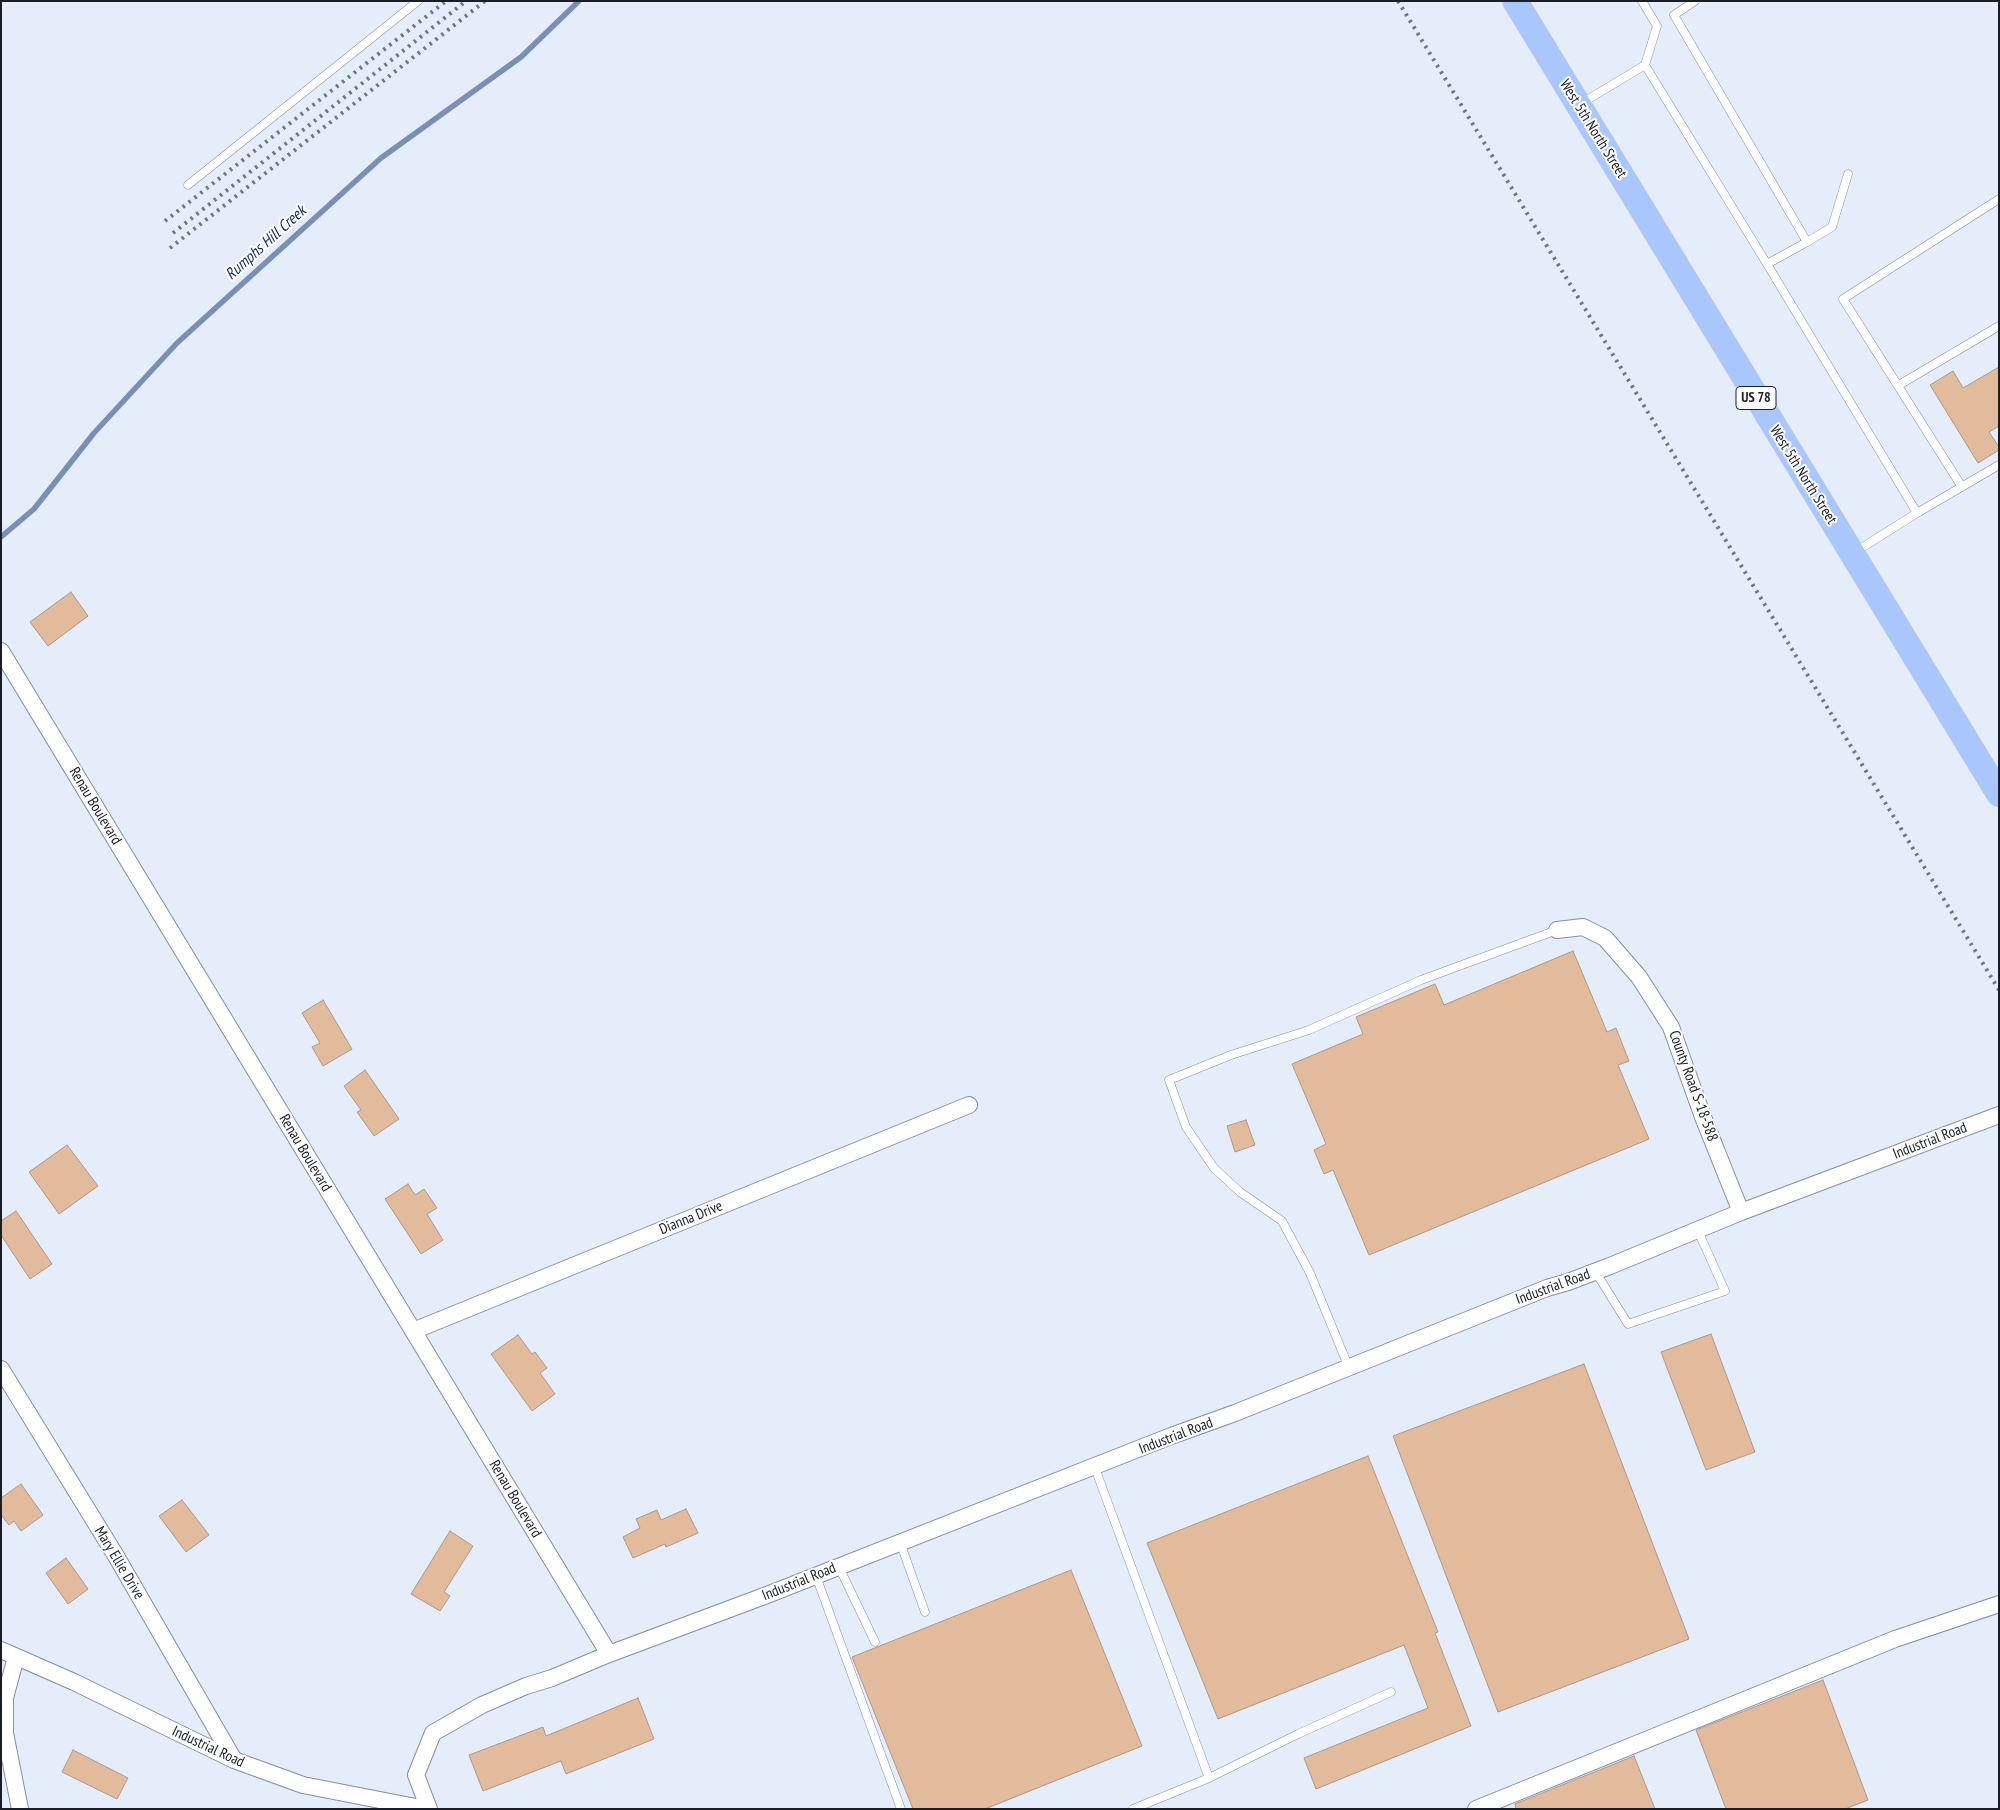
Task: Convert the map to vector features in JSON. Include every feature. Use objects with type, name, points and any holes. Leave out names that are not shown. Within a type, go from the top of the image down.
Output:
[{"type":"main road","name":"West 5th North Street","points":[[1515,1],[1999,794]]},
{"type":"street","name":"Renau Boulevard","points":[[1,651],[609,1654]]},
{"type":"street","name":"County Road S-18-588","points":[[1557,930],[1583,927],[1605,938],[1640,977],[1671,1027],[1703,1117],[1741,1212]]},
{"type":"street","name":"Dianna Drive","points":[[413,1332],[969,1105]]},
{"type":"street","name":"Industrial Road","points":[[428,1809],[416,1775],[433,1733],[482,1705],[609,1654],[1094,1468],[1741,1212],[1999,1116]]},
{"type":"street","name":"Mary Ellie Drive","points":[[1,1369],[116,1556],[234,1760]]},
{"type":"street","points":[[1476,1809],[1895,1639],[1999,1604]]},
{"type":"street","name":"Industrial Road","points":[[1,1650],[74,1682],[234,1760],[303,1785],[428,1809]]},
{"type":"street","points":[[16,1657],[5,1698],[5,1733],[20,1809]]},
{"type":"lane","points":[[188,185],[418,1]]},
{"type":"lane","points":[[1578,105],[1645,65],[1657,26],[1642,1]]},
{"type":"lane","points":[[1695,1],[1674,15],[1807,242]]},
{"type":"lane","points":[[1645,65],[1917,513]]},
{"type":"lane","points":[[1767,264],[1832,227],[1848,174]]},
{"type":"lane","points":[[1962,487],[1843,299],[1999,199]]},
{"type":"lane","points":[[1899,385],[1999,326]]},
{"type":"lane","points":[[1852,554],[1999,465]]},
{"type":"lane","points":[[1348,1368],[1310,1273],[1282,1221],[1240,1192],[1214,1168],[1186,1127],[1169,1080],[1231,1055],[1309,1030],[1421,980],[1557,930]]},
{"type":"lane","points":[[1595,1271],[1628,1324],[1724,1292],[1698,1230]]},
{"type":"lane","points":[[1094,1468],[1209,1778]]},
{"type":"lane","points":[[900,1542],[925,1612]]},
{"type":"lane","points":[[839,1567],[875,1642]]},
{"type":"lane","points":[[816,1576],[901,1809]]},
{"type":"lane","points":[[1133,1809],[1209,1778],[1298,1734],[1391,1692]]},
{"type":"building","points":[[1999,367],[1999,426],[1989,432],[1999,450],[1978,463],[1930,385],[1953,371],[1963,388]]},
{"type":"building","points":[[71,592],[88,616],[48,646],[30,622]]},
{"type":"building","points":[[1573,951],[1607,1032],[1616,1028],[1629,1061],[1618,1065],[1649,1139],[1369,1255],[1333,1170],[1324,1174],[1314,1150],[1326,1144],[1292,1064],[1363,1034],[1356,1017],[1435,984],[1444,1005]]},
{"type":"building","points":[[323,1000],[352,1049],[323,1066],[312,1047],[320,1043],[302,1013]]},
{"type":"building","points":[[365,1070],[399,1119],[374,1136],[357,1112],[361,1110],[344,1086]]},
{"type":"building","points":[[1246,1120],[1255,1145],[1235,1152],[1227,1126]]},
{"type":"building","points":[[67,1145],[98,1186],[59,1214],[29,1172]]},
{"type":"building","points":[[408,1184],[415,1195],[424,1189],[437,1208],[427,1214],[443,1240],[421,1254],[385,1199]]},
{"type":"building","points":[[16,1211],[52,1264],[30,1279],[1,1235],[1,1221]]},
{"type":"building","points":[[1711,1334],[1755,1452],[1706,1470],[1661,1352]]},
{"type":"building","points":[[518,1335],[532,1354],[535,1352],[547,1368],[540,1373],[555,1394],[532,1411],[491,1354]]},
{"type":"building","points":[[1584,1364],[1689,1639],[1498,1712],[1393,1436]]},
{"type":"building","points":[[1368,1456],[1438,1632],[1435,1633],[1471,1726],[1316,1789],[1304,1758],[1428,1708],[1404,1645],[1218,1719],[1147,1543]]},
{"type":"building","points":[[21,1484],[43,1515],[21,1531],[14,1521],[9,1525],[1,1515],[1,1498]]},
{"type":"building","points":[[182,1500],[209,1535],[186,1552],[159,1516]]},
{"type":"building","points":[[686,1509],[698,1533],[666,1547],[665,1544],[633,1558],[623,1537],[640,1528],[636,1519],[657,1510],[661,1520]]},
{"type":"building","points":[[450,1531],[473,1546],[444,1592],[450,1596],[440,1611],[411,1594]]},
{"type":"building","points":[[66,1558],[88,1589],[68,1604],[46,1573]]},
{"type":"building","points":[[1071,1570],[1142,1746],[985,1809],[913,1809],[852,1657]]},
{"type":"building","points":[[1823,1680],[1868,1800],[1845,1809],[1726,1809],[1696,1730]]},
{"type":"building","points":[[638,1698],[654,1739],[566,1774],[561,1761],[483,1791],[469,1755],[543,1727],[546,1736]]},
{"type":"building","points":[[73,1750],[128,1778],[117,1799],[62,1772]]},
{"type":"building","points":[[1634,1756],[1655,1809],[1516,1809],[1515,1804]]},
{"type":"waterway","name":"Rumphs Hill Creek","points":[[1,537],[34,509],[94,433],[177,343],[381,158],[521,57],[579,1]]},
{"type":"railway","points":[[165,221],[446,1]]},
{"type":"railway","points":[[173,233],[466,1]]},
{"type":"railway","points":[[170,248],[485,1]]},
{"type":"railway","points":[[1398,1],[1999,990]]}]
